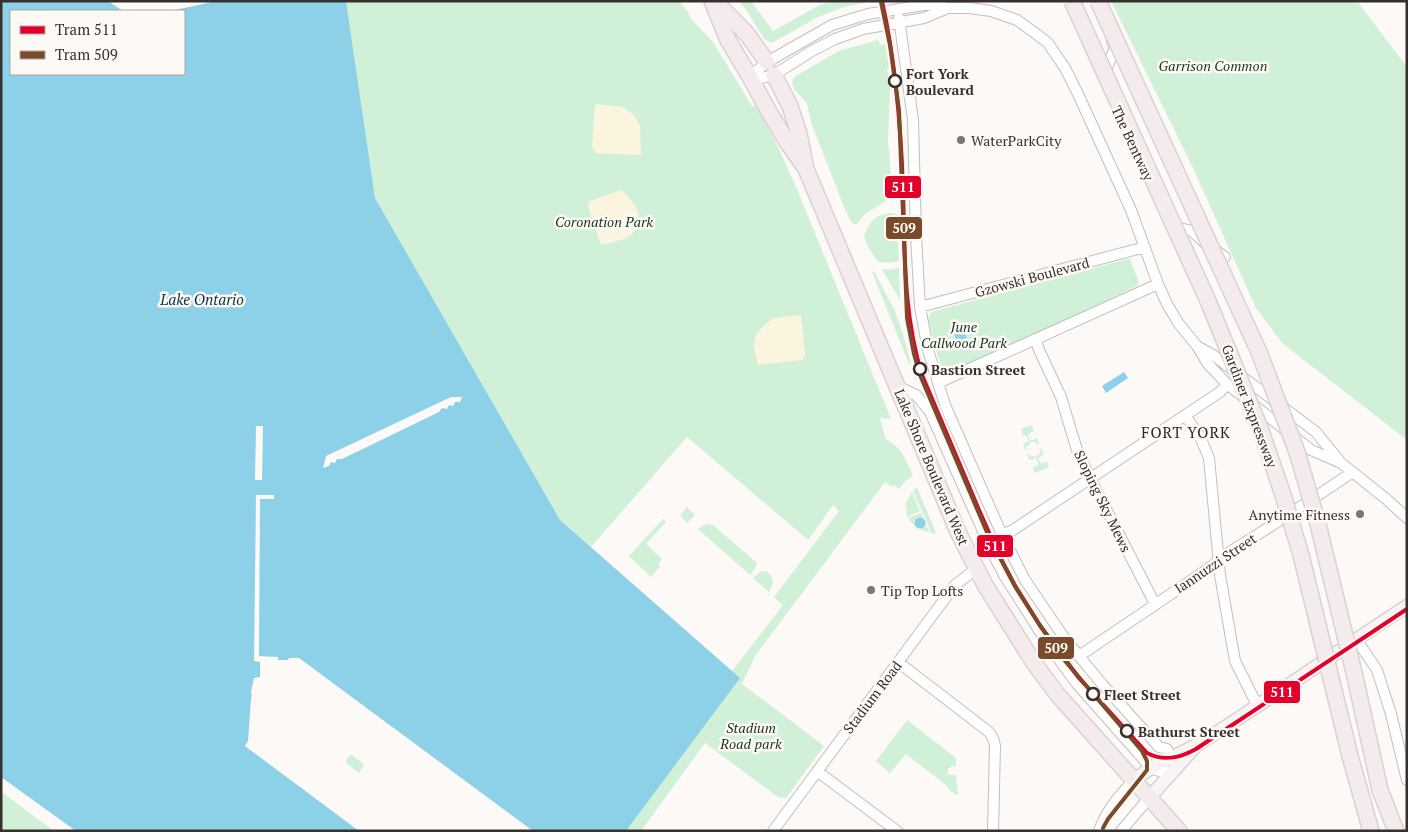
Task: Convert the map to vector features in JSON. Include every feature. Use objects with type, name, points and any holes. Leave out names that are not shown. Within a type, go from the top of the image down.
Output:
[{"type":"highway","name":"Lake Shore Boulevard West","points":[[713,1],[747,34],[770,68],[790,106],[799,134],[806,169],[976,569],[1010,626],[1056,694],[1179,831]]},
{"type":"highway","name":"Lake Shore Boulevard West","points":[[713,1],[728,40],[787,142],[806,169]]},
{"type":"highway","name":"Gardiner Expressway","points":[[1072,1],[1208,301],[1260,428],[1301,555],[1350,756],[1371,831]]},
{"type":"highway","name":"Gardiner Expressway","points":[[1096,1],[1259,352],[1297,452],[1318,524],[1391,831]]},
{"type":"highway","points":[[1350,756],[1362,831]]},
{"type":"highway","points":[[1380,790],[1396,831]]},
{"type":"main road","points":[[1134,781],[1151,768],[1198,744],[1407,606]]},
{"type":"main road","points":[[1149,798],[1198,744]]},
{"type":"street","name":"The Bentway","points":[[1096,1],[1115,47],[1103,78],[1171,226],[1192,231],[1225,257]]},
{"type":"street","points":[[770,68],[832,25],[858,17],[924,5],[969,8],[998,13],[1017,20],[1036,32],[1048,43],[1065,68],[1131,210],[1167,304],[1208,364],[1227,384],[1311,450],[1341,463],[1407,518]]},
{"type":"street","points":[[751,78],[754,73],[863,29],[924,18],[948,8]]},
{"type":"street","points":[[898,9],[913,120],[920,307],[924,332],[945,405],[1002,535],[1025,580],[1063,636],[1102,684],[1159,748],[1167,749]]},
{"type":"street","name":"Gzowski Boulevard","points":[[920,307],[1145,247]]},
{"type":"street","points":[[938,383],[1158,284]]},
{"type":"street","name":"Sloping Sky Mews","points":[[1035,339],[1061,397],[1077,450],[1155,604]]},
{"type":"street","points":[[1197,346],[1213,355],[1316,432],[1341,463]]},
{"type":"street","points":[[1002,535],[1013,530],[1220,392],[1227,384]]},
{"type":"street","points":[[897,386],[916,395],[930,412],[1004,575],[1049,646],[1077,684],[1151,768],[1159,771],[1173,772]]},
{"type":"street","points":[[1185,415],[1202,439],[1209,458],[1219,559],[1235,661],[1257,705]]},
{"type":"street","name":"Iannuzzi Street","points":[[1079,656],[1219,559],[1353,472]]},
{"type":"street","name":"Stadium Road","points":[[774,831],[955,585],[976,569]]},
{"type":"street","points":[[1356,639],[1377,670],[1391,714],[1407,780]]},
{"type":"street","points":[[898,662],[989,732],[993,738],[995,746],[992,831]]},
{"type":"street","points":[[817,771],[897,831]]},
{"type":"street","points":[[1099,831],[1102,821],[1118,797],[1134,781]]},
{"type":"street","points":[[1121,831],[1149,798]]},
{"type":"green space","name":"Coronation Park","points":[[346,1],[679,1],[691,19],[713,42],[752,106],[756,105],[796,187],[891,419],[880,418],[885,438],[897,447],[904,456],[913,476],[905,481],[899,489],[885,482],[755,656],[742,684],[824,746],[786,798],[778,797],[705,743],[641,831],[626,831],[739,678],[732,671],[783,605],[774,597],[839,511],[833,505],[808,540],[687,437],[591,547],[560,520],[375,198]]},
{"type":"green space","points":[[739,1],[751,1],[773,31],[820,5],[832,1],[865,1],[818,17],[772,43],[765,40]]},
{"type":"green space","name":"Garrison Common","points":[[1111,1],[1357,1],[1407,67],[1407,440],[1282,343],[1256,308],[1192,166]]},
{"type":"green space","points":[[878,40],[880,45],[885,44],[889,68],[887,68],[890,88],[888,141],[893,196],[864,215],[856,225],[851,222],[844,207],[811,122],[807,103],[795,90],[792,83],[794,77],[839,51]]},
{"type":"green space","points":[[888,213],[896,214],[899,261],[885,263],[877,261],[867,245],[864,235],[873,220]]},
{"type":"green space","name":"June Callwood Park","points":[[1130,259],[1139,283],[1137,286],[954,371],[946,371],[941,367],[928,320],[931,312]]},
{"type":"green space","points":[[899,267],[900,300],[882,269],[892,270]]},
{"type":"green space","points":[[874,271],[894,309],[911,363],[909,364],[872,272]]},
{"type":"green space","points":[[1031,425],[1034,431],[1028,434],[1030,441],[1037,438],[1039,444],[1030,442],[1025,450],[1023,444],[1029,441],[1026,435],[1022,436],[1021,429]]},
{"type":"green space","points":[[1041,448],[1044,454],[1038,458],[1041,464],[1047,462],[1049,467],[1035,473],[1033,467],[1039,465],[1036,458],[1030,460],[1027,455],[1036,457],[1041,452],[1039,449]]},
{"type":"green space","points":[[917,487],[936,533],[932,534],[913,491]]},
{"type":"green space","points":[[912,492],[920,511],[907,517],[906,503]]},
{"type":"green space","points":[[687,507],[695,515],[687,523],[680,515]]},
{"type":"green space","points":[[921,513],[930,533],[919,529],[923,528],[917,518],[914,521],[915,526],[908,518]]},
{"type":"green space","points":[[663,519],[666,522],[646,544],[662,559],[658,564],[660,566],[651,577],[629,556]]},
{"type":"green space","points":[[709,524],[713,525],[757,563],[750,575],[698,529]]},
{"type":"green space","points":[[761,571],[766,571],[772,578],[773,583],[769,592],[753,578]]},
{"type":"green space","points":[[907,720],[956,758],[956,767],[951,765],[951,768],[948,768],[948,774],[943,774],[956,775],[958,795],[951,792],[947,786],[906,754],[890,773],[876,761]]},
{"type":"green space","points":[[352,755],[364,764],[359,773],[346,763],[347,758]]},
{"type":"green space","points":[[3,793],[54,831],[1,831],[1,796]]},
{"type":"sand","points":[[595,104],[623,107],[634,115],[640,125],[641,155],[596,153],[592,148]]},
{"type":"sand","points":[[622,190],[632,201],[638,213],[638,225],[635,231],[628,237],[601,245],[588,206],[590,201]]},
{"type":"sand","points":[[801,315],[805,356],[802,360],[758,365],[754,347],[755,337],[762,327],[773,318]]},
{"type":"water","name":"Lake Ontario","points":[[1,1],[108,1],[122,10],[10,10],[10,75],[185,75],[185,10],[175,10],[217,1],[346,1],[375,198],[560,520],[740,678],[626,831],[533,831],[299,658],[278,660],[278,657],[259,656],[260,499],[274,499],[274,495],[256,495],[254,661],[260,662],[260,677],[254,678],[251,692],[248,741],[245,746],[359,831],[76,831],[1,777]],"holes":[[[451,397],[462,397],[460,402],[455,402],[453,406],[449,405],[447,409],[442,408],[439,412],[342,459],[337,459],[335,463],[331,462],[329,466],[323,468],[326,456]]]},
{"type":"water","points":[[963,326],[969,347],[959,350],[953,329]]},
{"type":"water","points":[[1124,372],[1128,378],[1106,393],[1102,386]]},
{"type":"water","points":[[920,517],[926,523],[920,529],[914,523]]},
{"type":"pier","points":[[256,426],[263,426],[262,480],[255,480]]},
{"type":"tram line","name":"511","points":[[882,1],[891,48],[899,119],[908,306],[911,329],[922,375],[979,510],[1014,584],[1041,627],[1079,678],[1147,753],[1166,758],[1178,757],[1196,749],[1407,609]]},
{"type":"tram line","name":"509","points":[[881,2],[890,45],[899,110],[907,318],[920,375],[989,537],[1016,588],[1066,662],[1142,751],[1147,761],[1147,770],[1103,828]]},
{"type":"place","name":"Fort York Boulevard","points":[[895,81]]},
{"type":"place","name":"WaterParkCity","points":[[961,140]]},
{"type":"place","name":"Bastion Street","points":[[920,369]]},
{"type":"place","name":"Anytime Fitness","points":[[1360,514]]},
{"type":"place","name":"Tip Top Lofts","points":[[871,590]]},
{"type":"place","name":"Fleet Street","points":[[1093,694]]},
{"type":"place","name":"Bathurst Street","points":[[1127,731]]},
{"type":"district","name":"FORT YORK","points":[[1186,432]]},
{"type":"park label","name":"Stadium Road park","points":[[751,736]]}]
